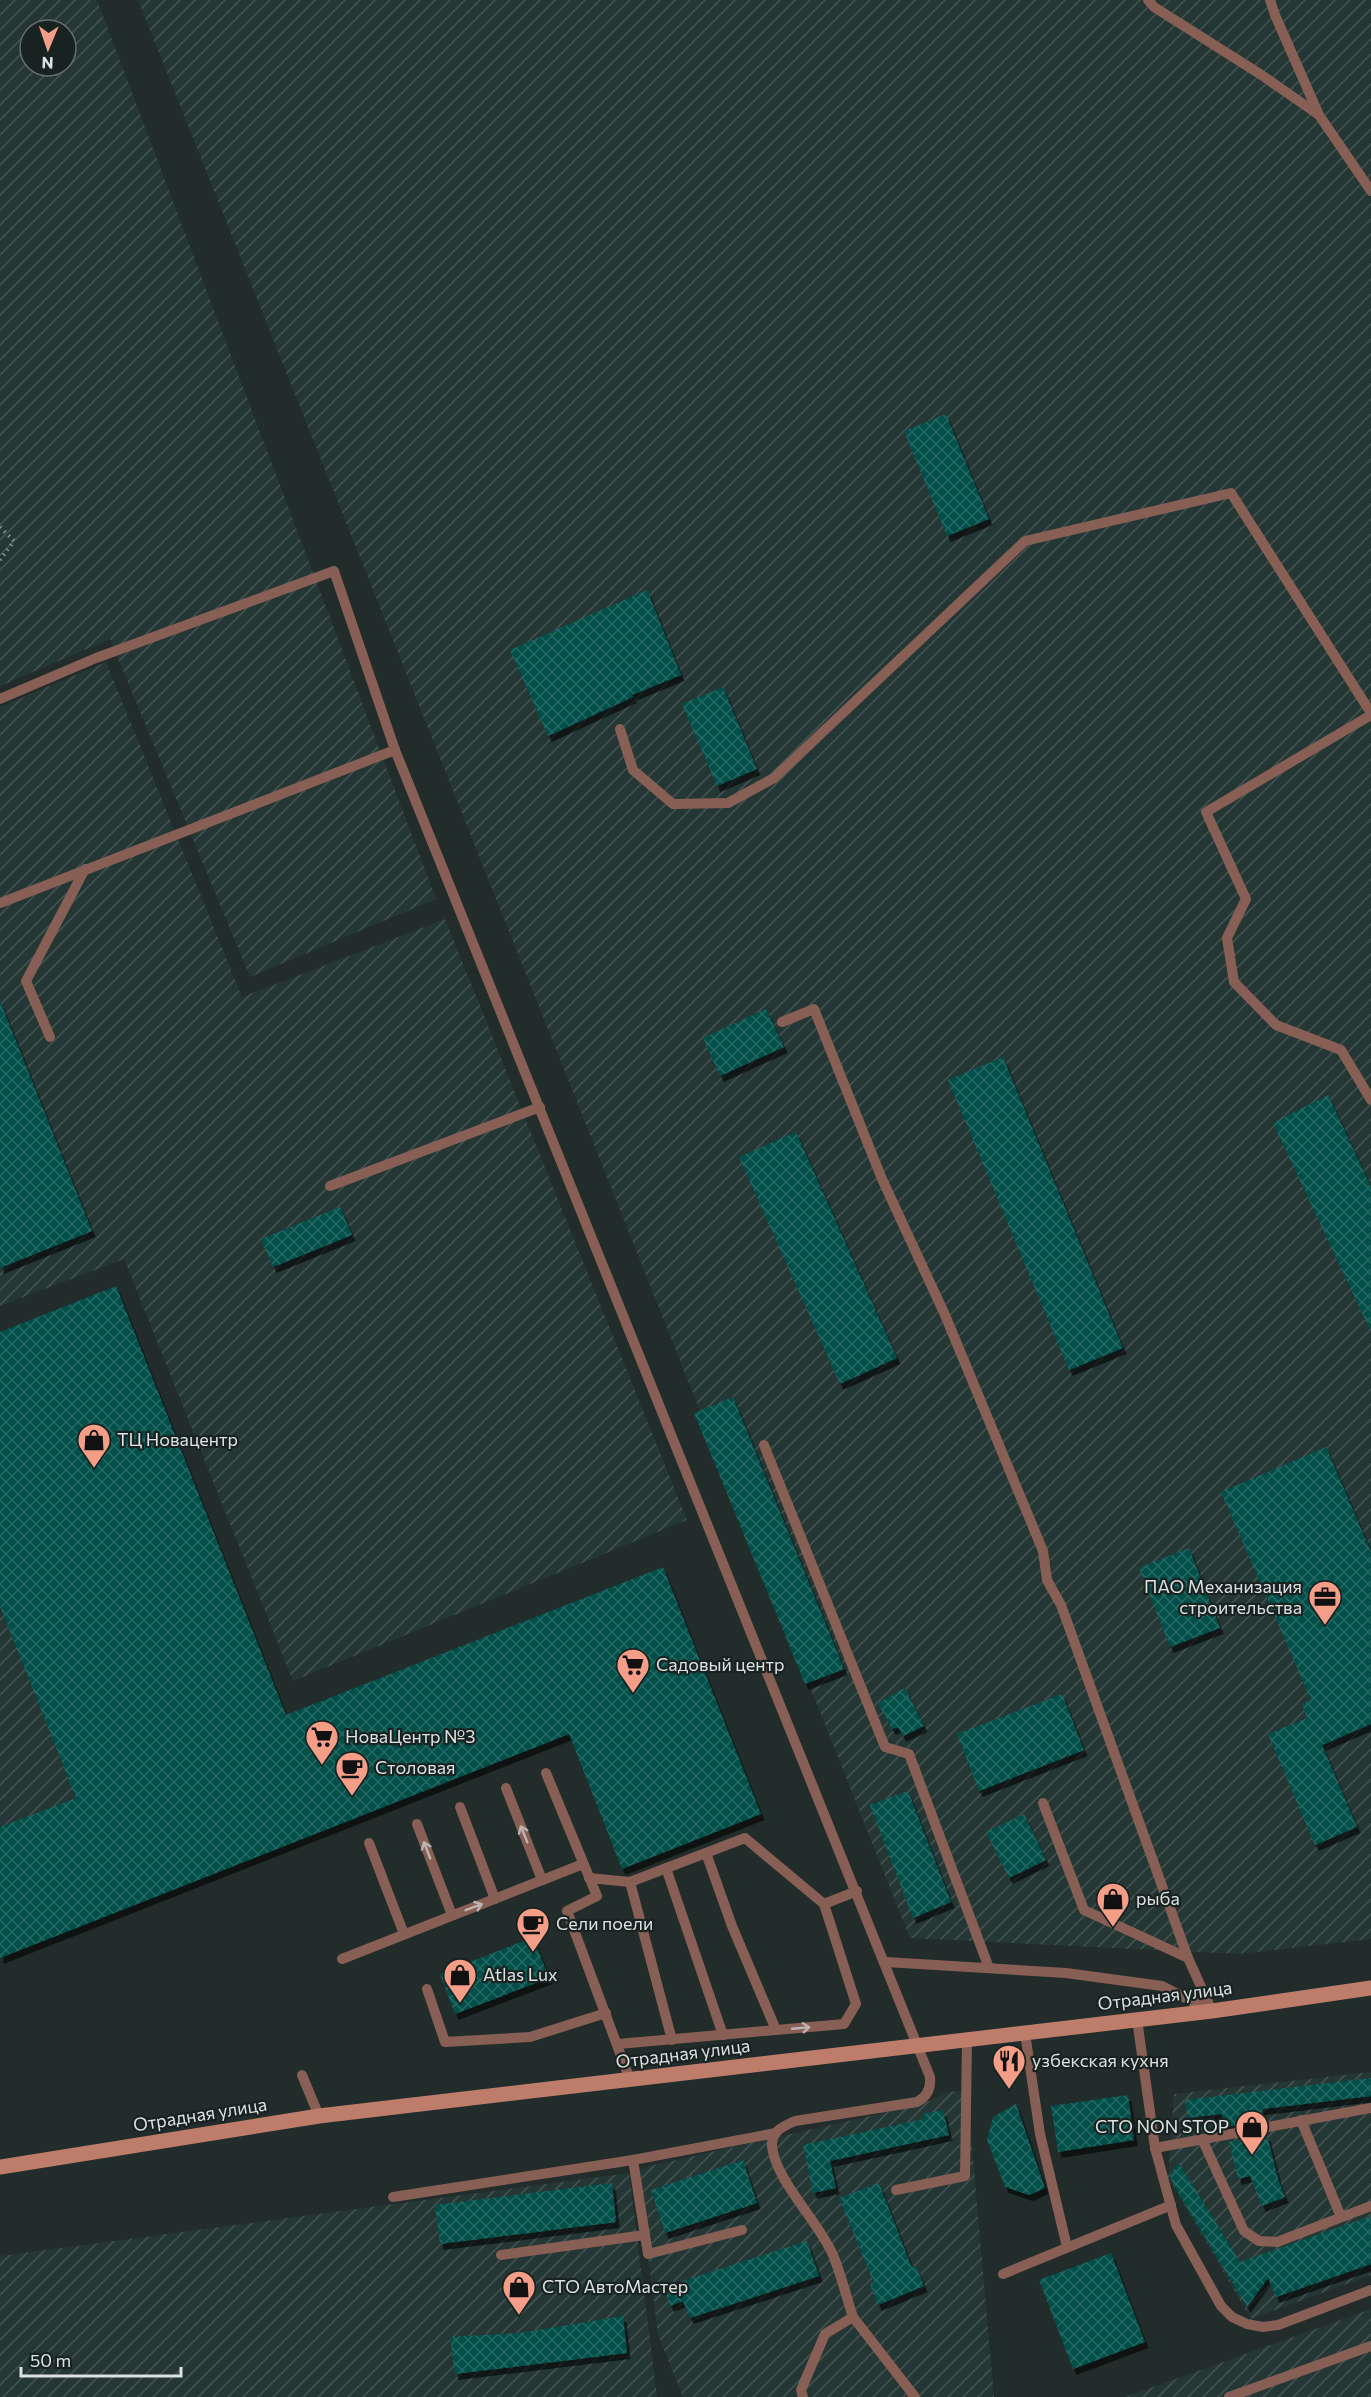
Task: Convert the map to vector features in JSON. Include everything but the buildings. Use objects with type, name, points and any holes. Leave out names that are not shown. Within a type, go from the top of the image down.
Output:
[{"type":"main road","name":"Отрадная улица","points":[[0,2167],[319,2116],[1212,2011],[1371,1988]]},
{"type":"lane","points":[[1148,0],[1154,7],[1260,74],[1319,115]]},
{"type":"lane","points":[[1270,0],[1319,115],[1371,191]]},
{"type":"lane","points":[[620,729],[633,770],[673,804],[728,803],[774,778],[1025,541],[1231,493],[1371,714],[1206,812],[1246,899],[1227,938],[1234,982],[1276,1025],[1341,1050],[1371,1100]]},
{"type":"lane","points":[[0,699],[96,658],[334,571],[395,750],[886,1962],[931,2083],[927,2095],[910,2103],[795,2121],[780,2128],[773,2137],[772,2147],[780,2170],[832,2254],[853,2317],[915,2397]]},
{"type":"lane","points":[[0,903],[85,868],[395,750]]},
{"type":"lane","points":[[50,1037],[26,981],[85,868]]},
{"type":"lane","points":[[782,1022],[814,1009],[882,1179],[945,1315],[1043,1551],[1047,1580],[1061,1605],[1188,1958],[1212,2011]]},
{"type":"lane","points":[[330,1186],[540,1107]]},
{"type":"lane","points":[[764,1445],[885,1747],[909,1754],[989,1968]]},
{"type":"lane","points":[[546,1773],[597,1896],[567,1911],[630,2080]]},
{"type":"lane","points":[[506,1788],[542,1880]]},
{"type":"lane","points":[[1043,1803],[1084,1910],[1188,1958]]},
{"type":"lane","points":[[460,1807],[495,1899]]},
{"type":"lane","points":[[417,1824],[452,1915]]},
{"type":"lane","points":[[589,1878],[630,1882],[744,1838],[824,1904],[856,2004],[843,2024],[618,2044]]},
{"type":"lane","points":[[369,1843],[404,1934]]},
{"type":"lane","points":[[706,1853],[732,1926],[776,2030]]},
{"type":"lane","points":[[342,1959],[583,1864]]},
{"type":"lane","points":[[666,1868],[723,2035]]},
{"type":"lane","points":[[630,1882],[672,2040]]},
{"type":"lane","points":[[824,1904],[857,1891]]},
{"type":"lane","points":[[886,1962],[1066,1973],[1162,1986],[1212,2011]]},
{"type":"lane","points":[[427,1989],[446,2042],[530,2037],[606,2013]]},
{"type":"lane","points":[[1137,2019],[1155,2148],[1176,2224],[1221,2306],[1233,2317],[1247,2324],[1278,2325],[1371,2290]]},
{"type":"lane","points":[[1025,2033],[1040,2134],[1067,2247]]},
{"type":"lane","points":[[896,2190],[965,2176],[967,2040]]},
{"type":"lane","points":[[302,2075],[319,2116]]},
{"type":"lane","points":[[1155,2148],[1371,2108]]},
{"type":"lane","points":[[1301,2120],[1341,2217]]},
{"type":"lane","points":[[393,2197],[633,2160],[776,2133]]},
{"type":"lane","points":[[1202,2139],[1244,2231],[1259,2241],[1277,2242],[1371,2206]]},
{"type":"lane","points":[[633,2160],[648,2254],[742,2230]]},
{"type":"lane","points":[[1003,2274],[1171,2205]]},
{"type":"lane","points":[[501,2255],[645,2235]]},
{"type":"lane","points":[[803,2397],[801,2390],[825,2334],[853,2317]]},
{"type":"lane","points":[[1229,2397],[1371,2346]]},
{"type":"path","points":[[0,527],[14,541],[0,560]]},
{"type":"shaded area","points":[[0,0],[97,0],[436,899],[250,977],[110,639],[0,686]]},
{"type":"shaded area","points":[[138,0],[1371,0],[1371,1939],[1239,1954],[910,1938]]},
{"type":"shaded area","points":[[106,662],[242,997],[445,919],[687,1520],[293,1681],[124,1259],[0,1306],[0,707]]},
{"type":"shaded area","points":[[0,1605],[76,1798],[0,1827]]},
{"type":"shaded area","points":[[1371,2072],[1371,2275],[1251,2319],[1168,2177],[1174,2094]]},
{"type":"shaded area","points":[[967,2090],[994,2397],[683,2397],[658,2335],[637,2169],[892,2111],[930,2101],[948,2092]]},
{"type":"shaded area","points":[[629,2173],[657,2397],[0,2397],[0,2256]]},
{"type":"shaded area","points":[[1371,2309],[1371,2397],[1125,2397]]},
{"type":"place","name":"ТЦ Новацентр","points":[[94,1469]]},
{"type":"place","name":"ПАО Механизация строительства","points":[[1325,1626]]},
{"type":"place","name":"Садовый центр","points":[[633,1694]]},
{"type":"place","name":"НоваЦентр №3","points":[[322,1766]]},
{"type":"place","name":"Столовая","points":[[352,1797]]},
{"type":"place","name":"рыба","points":[[1113,1928]]},
{"type":"place","name":"Сели поели","points":[[533,1953]]},
{"type":"place","name":"Atlas Lux","points":[[460,2004]]},
{"type":"place","name":"узбекская кухня","points":[[1009,2090]]},
{"type":"place","name":"СТО NON STOP","points":[[1252,2156]]},
{"type":"place","name":"СТО АвтоМастер","points":[[519,2316]]}]
